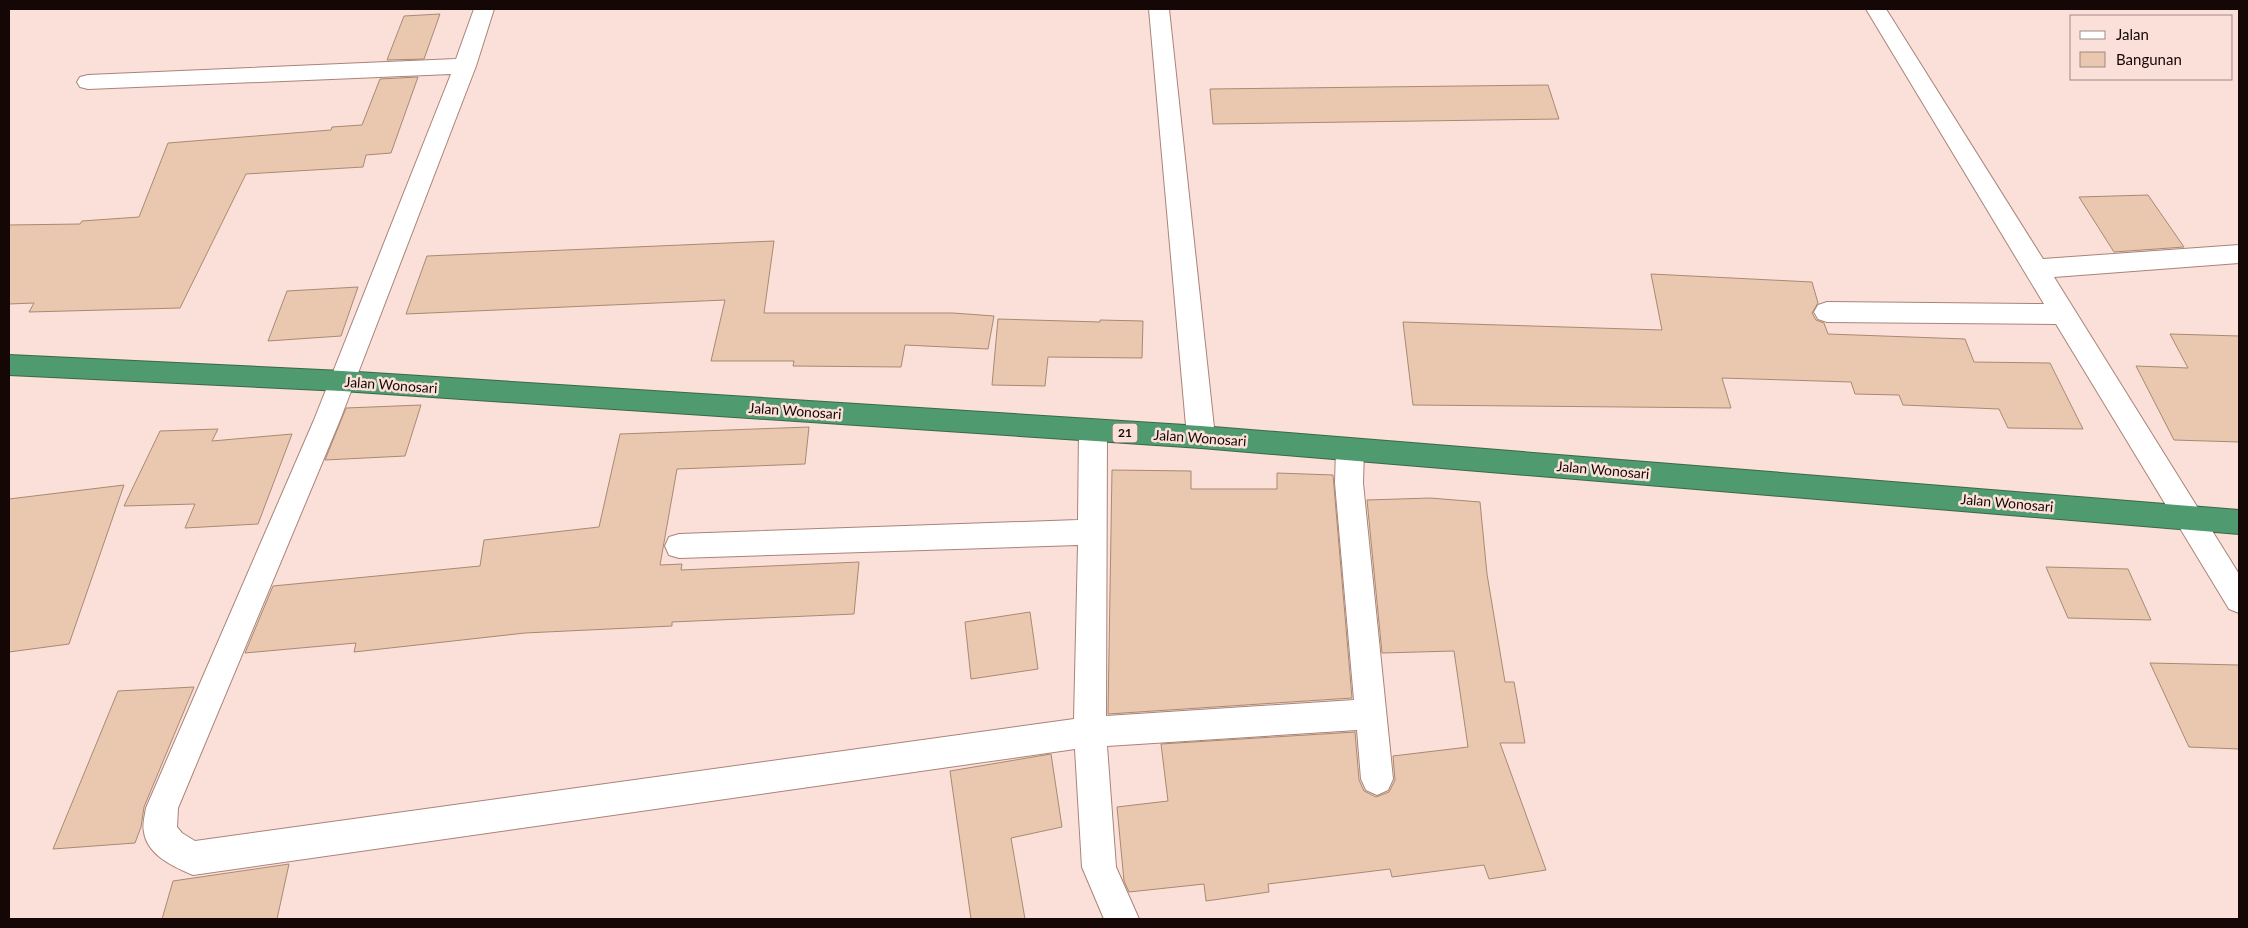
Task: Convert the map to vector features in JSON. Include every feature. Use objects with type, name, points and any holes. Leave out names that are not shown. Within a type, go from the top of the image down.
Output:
[{"type":"highway","name":"Jalan Wonosari","points":[[9,365],[342,382],[1201,438],[2239,522]]},
{"type":"street","points":[[484,9],[465,66],[342,382],[162,808],[160,832],[170,845],[193,858],[1090,732],[1370,714]]},
{"type":"street","points":[[1159,9],[1201,438]]},
{"type":"street","points":[[1876,9],[2239,600]]},
{"type":"street","points":[[88,82],[465,66]]},
{"type":"street","points":[[2037,269],[2239,254]]},
{"type":"street","points":[[1827,312],[2063,314]]},
{"type":"street","points":[[1093,431],[1090,732],[1099,867],[1110,898],[1122,919]]},
{"type":"street","points":[[1350,449],[1349,483],[1377,779]]},
{"type":"street","points":[[679,546],[1093,532]]},
{"type":"building","points":[[440,14],[424,59],[387,60],[404,16]]},
{"type":"building","points":[[418,77],[391,153],[366,155],[363,167],[246,174],[180,308],[29,312],[34,303],[9,304],[9,225],[80,224],[82,221],[139,217],[168,143],[331,130],[332,127],[362,125],[380,79]]},
{"type":"building","points":[[1548,85],[1559,119],[1213,124],[1210,89]]},
{"type":"building","points":[[2148,195],[2184,247],[2114,252],[2079,197]]},
{"type":"building","points":[[774,241],[764,313],[953,313],[994,316],[988,349],[905,345],[901,367],[793,366],[794,361],[711,361],[725,300],[406,314],[427,256]]},
{"type":"building","points":[[1651,274],[1812,282],[1818,303],[1812,313],[1816,320],[1824,323],[1828,334],[1965,339],[1974,362],[2050,363],[2083,429],[2008,428],[1999,409],[1903,405],[1899,395],[1855,394],[1851,382],[1722,378],[1731,408],[1413,405],[1403,322],[1662,330]]},
{"type":"building","points":[[358,287],[341,336],[268,341],[287,291]]},
{"type":"building","points":[[998,319],[1100,322],[1100,320],[1143,321],[1142,358],[1048,357],[1045,386],[992,385]]},
{"type":"building","points":[[2170,334],[2239,336],[2239,442],[2174,440],[2136,366],[2188,368]]},
{"type":"building","points":[[421,405],[405,456],[325,460],[346,408]]},
{"type":"building","points":[[809,427],[805,464],[677,469],[660,565],[682,564],[681,570],[859,562],[854,614],[672,622],[672,626],[525,633],[354,652],[356,643],[245,653],[273,586],[480,566],[484,540],[599,527],[620,434]]},
{"type":"building","points":[[218,429],[212,441],[292,434],[258,524],[185,528],[195,504],[124,506],[160,431]]},
{"type":"building","points":[[1112,470],[1191,471],[1191,489],[1277,489],[1277,473],[1333,475],[1352,698],[1108,714]]},
{"type":"building","points":[[124,485],[69,644],[9,652],[9,499]]},
{"type":"building","points":[[1430,498],[1480,502],[1487,574],[1505,682],[1514,682],[1525,743],[1500,743],[1546,870],[1489,879],[1484,865],[1392,877],[1390,869],[1268,884],[1269,892],[1206,901],[1204,884],[1129,892],[1124,881],[1117,807],[1168,801],[1161,744],[1355,732],[1359,780],[1364,791],[1376,797],[1389,792],[1395,780],[1393,756],[1468,747],[1454,651],[1382,653],[1367,500]]},
{"type":"building","points":[[2046,567],[2128,569],[2151,620],[2068,618]]},
{"type":"building","points":[[1030,612],[1038,669],[971,679],[965,622]]},
{"type":"building","points":[[2150,663],[2239,665],[2239,749],[2189,747]]},
{"type":"building","points":[[194,687],[144,807],[141,827],[135,843],[53,849],[118,691]]},
{"type":"building","points":[[1051,754],[1062,827],[1011,838],[1025,919],[971,919],[950,771]]},
{"type":"building","points":[[289,864],[277,919],[162,919],[173,881]]}]
